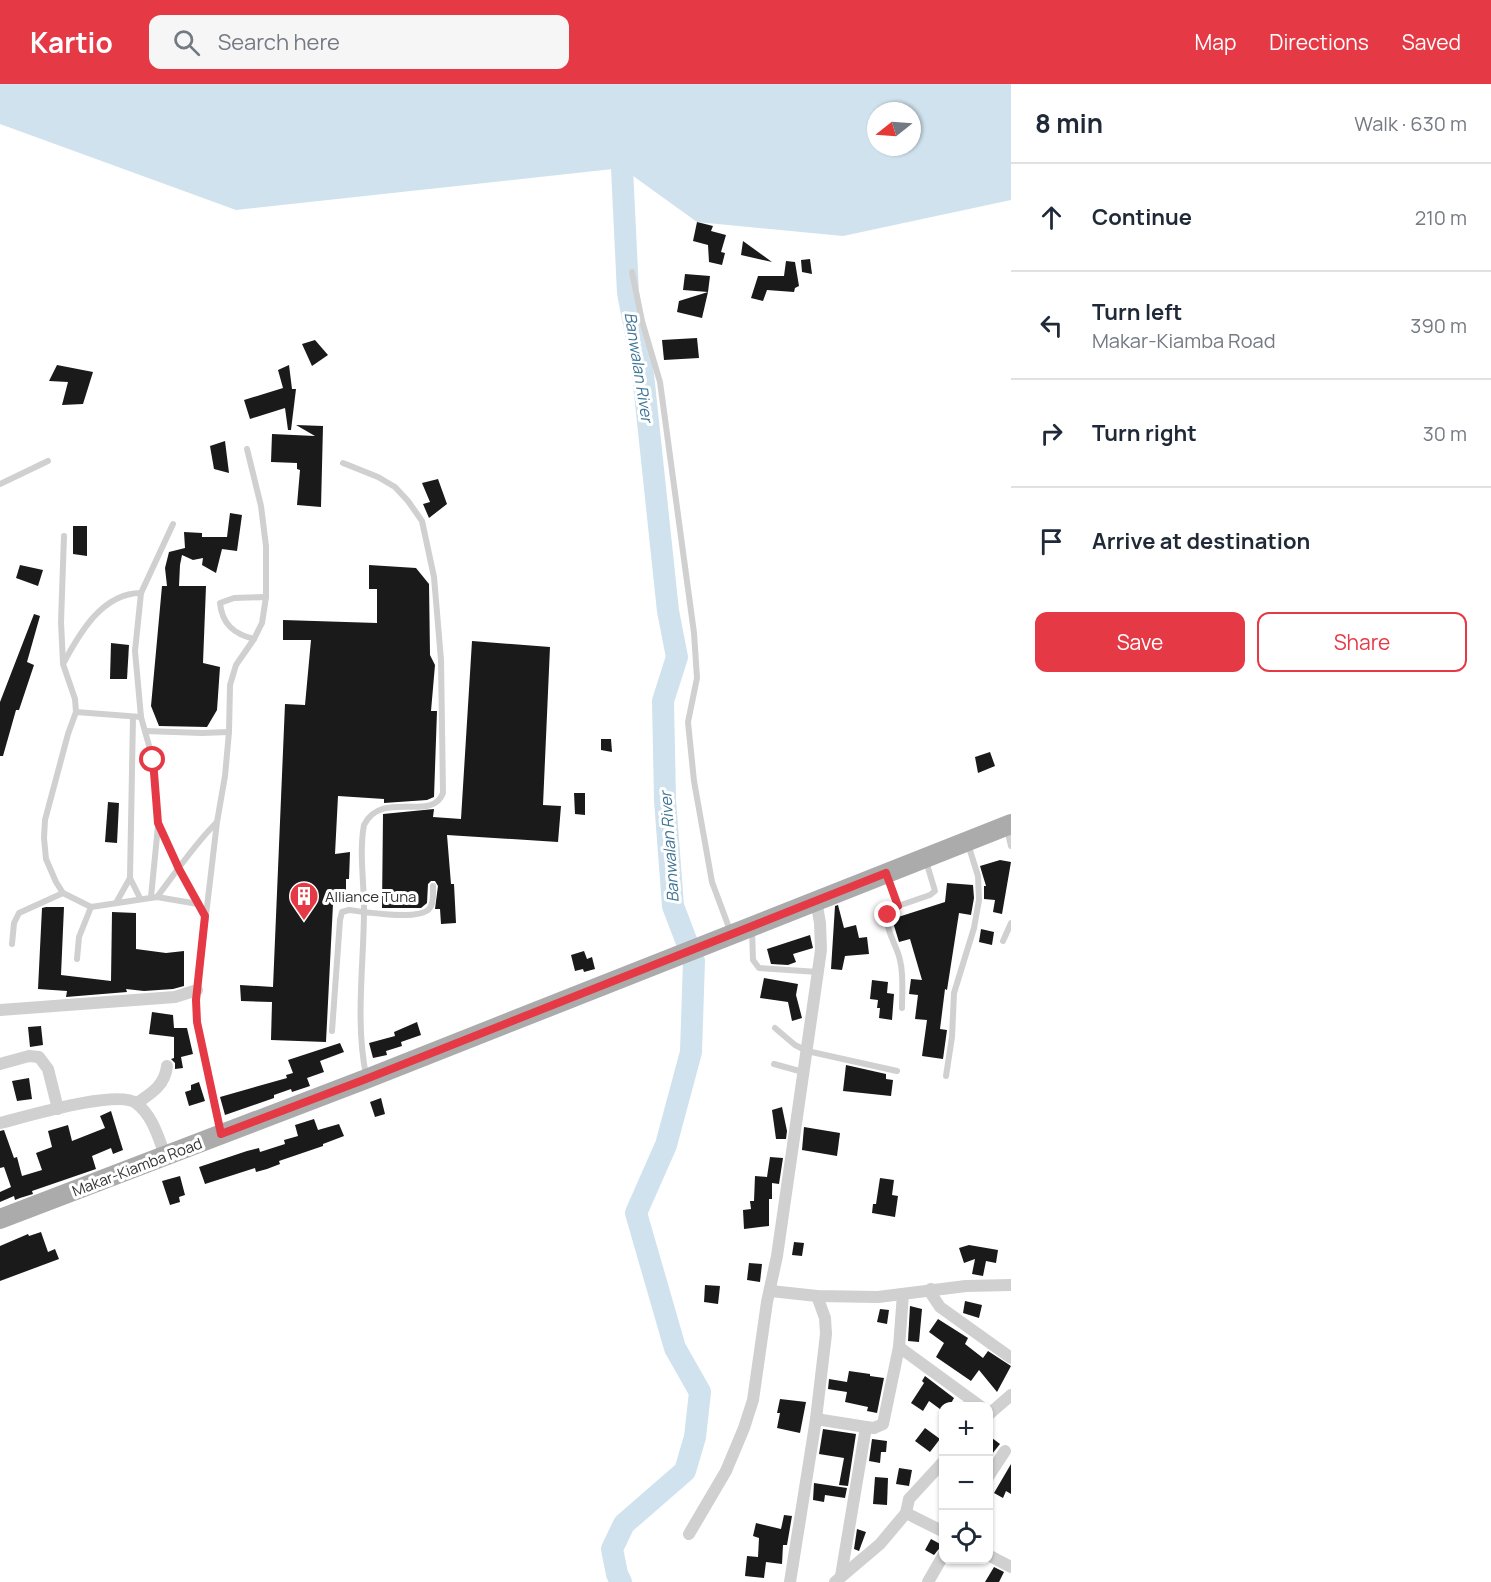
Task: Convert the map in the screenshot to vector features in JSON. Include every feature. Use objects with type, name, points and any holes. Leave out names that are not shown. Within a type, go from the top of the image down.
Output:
[{"type":"main road","name":"Makar-Kiamba Road","points":[[0,1220],[366,1079],[1009,824]]},
{"type":"street","points":[[689,1534],[726,1471],[753,1401],[818,972],[821,934],[816,900]]},
{"type":"street","points":[[0,1010],[175,997],[197,990]]},
{"type":"street","points":[[0,1064],[29,1056],[39,1057],[48,1069],[58,1109]]},
{"type":"street","points":[[137,1103],[160,1087],[167,1066]]},
{"type":"street","points":[[0,1123],[112,1098],[129,1099],[137,1103],[150,1118],[165,1155]]},
{"type":"street","points":[[771,1291],[817,1296],[878,1297],[931,1289],[1011,1285]]},
{"type":"street","points":[[931,1289],[940,1307],[1011,1358]]},
{"type":"street","points":[[816,1419],[866,1427],[879,1426],[884,1420],[898,1347],[903,1294]]},
{"type":"street","points":[[790,1582],[816,1419],[826,1334],[825,1318],[817,1296]]},
{"type":"street","points":[[898,1347],[973,1402]]},
{"type":"street","points":[[993,1408],[1011,1395]]},
{"type":"street","points":[[838,1579],[866,1427]]},
{"type":"street","points":[[993,1469],[1005,1451]]},
{"type":"street","points":[[838,1579],[879,1544],[906,1513],[909,1499],[939,1466]]},
{"type":"street","points":[[906,1513],[939,1530]]},
{"type":"street","points":[[993,1558],[1011,1567]]},
{"type":"street","points":[[928,1582],[939,1563]]},
{"type":"lane","points":[[632,272],[642,321],[660,382],[694,633],[697,678],[688,722],[694,781],[712,882],[727,935]]},
{"type":"lane","points":[[221,1134],[197,1022],[197,990],[217,822],[225,776],[232,673],[262,623],[266,597],[266,546],[261,506],[247,449]]},
{"type":"lane","points":[[0,484],[48,461]]},
{"type":"lane","points":[[343,463],[378,477],[394,487],[408,501],[422,521],[434,577],[441,660],[443,793],[441,800],[432,806],[387,807],[377,810],[367,819],[362,832],[364,912],[361,1052],[366,1079]]},
{"type":"lane","points":[[154,897],[158,823],[153,760],[141,717],[135,651],[141,594],[173,524]]},
{"type":"lane","points":[[64,536],[61,604],[63,664],[75,699],[76,712],[44,829],[46,859],[63,893],[91,907],[154,897],[198,904]]},
{"type":"lane","points":[[63,664],[79,633],[91,619],[117,598],[141,594]]},
{"type":"lane","points":[[254,639],[245,637],[227,625],[221,615],[220,603],[234,597],[266,597]]},
{"type":"lane","points":[[76,712],[141,717]]},
{"type":"lane","points":[[133,717],[130,878],[140,898]]},
{"type":"lane","points":[[146,730],[229,732]]},
{"type":"lane","points":[[154,897],[179,869],[200,839],[217,822]]},
{"type":"lane","points":[[158,823],[179,869],[205,916]]},
{"type":"lane","points":[[1009,824],[1011,846]]},
{"type":"lane","points":[[946,1076],[952,1037],[954,993],[975,928],[979,900],[978,876],[967,841]]},
{"type":"lane","points":[[902,1008],[903,975],[900,957],[887,923],[892,908],[930,895],[935,891],[925,857]]},
{"type":"lane","points":[[886,873],[898,906]]},
{"type":"lane","points":[[116,903],[130,878]]},
{"type":"lane","points":[[332,1031],[341,914],[346,910],[403,915],[425,913],[432,906],[433,886]]},
{"type":"lane","points":[[12,944],[14,923],[19,914],[63,893]]},
{"type":"lane","points":[[77,959],[79,937],[91,907]]},
{"type":"lane","points":[[1003,941],[1011,923]]},
{"type":"lane","points":[[753,925],[753,960],[759,968],[818,972]]},
{"type":"lane","points":[[775,1028],[795,1045],[807,1051],[897,1071]]},
{"type":"lane","points":[[774,1064],[804,1072]]},
{"type":"water","points":[[0,84],[1011,84],[1011,200],[843,236],[697,222],[622,168],[236,210],[0,124]]},
{"type":"building","points":[[697,222],[713,226],[711,231],[726,235],[721,252],[725,253],[722,265],[709,262],[708,245],[693,241]]},
{"type":"building","points":[[743,241],[772,262],[741,255]]},
{"type":"building","points":[[810,259],[812,274],[802,272],[801,260]]},
{"type":"building","points":[[786,261],[795,262],[799,286],[794,292],[767,290],[763,301],[751,298],[758,276],[784,276]]},
{"type":"building","points":[[685,274],[710,276],[708,292],[683,290]]},
{"type":"building","points":[[708,292],[702,318],[677,312],[679,301]]},
{"type":"building","points":[[697,338],[699,358],[664,360],[662,340]]},
{"type":"building","points":[[315,340],[328,355],[312,366],[302,344]]},
{"type":"building","points":[[57,365],[93,372],[83,404],[62,405],[68,382],[49,381]]},
{"type":"building","points":[[289,365],[292,389],[296,389],[291,430],[288,430],[285,408],[250,419],[244,400],[283,388],[278,370]]},
{"type":"building","points":[[296,425],[323,426],[321,507],[297,505],[300,470],[297,469],[297,463],[271,462],[272,434],[315,436]]},
{"type":"building","points":[[225,441],[229,473],[214,469],[210,446]]},
{"type":"building","points":[[438,479],[447,504],[429,518],[423,504],[430,502],[422,483]]},
{"type":"building","points":[[230,513],[242,515],[237,551],[222,549],[216,573],[202,565],[203,558],[193,560],[182,555],[180,565],[179,586],[206,586],[203,663],[220,667],[217,710],[207,727],[159,726],[151,706],[162,586],[167,586],[165,568],[169,552],[185,548],[184,532],[202,533],[202,537],[227,537]]},
{"type":"building","points":[[73,526],[87,526],[87,556],[73,554]]},
{"type":"building","points":[[20,565],[43,570],[38,586],[16,578]]},
{"type":"building","name":"Alliance Tuna","points":[[369,565],[416,568],[429,584],[430,655],[435,665],[431,711],[437,711],[434,797],[427,800],[384,803],[384,799],[338,796],[335,854],[350,852],[349,879],[346,879],[346,904],[333,904],[326,1042],[271,1040],[272,1002],[241,1001],[240,985],[273,987],[285,704],[305,705],[311,640],[283,640],[283,620],[377,623],[377,589],[369,589]]},
{"type":"building","points":[[34,614],[40,616],[27,662],[34,665],[19,710],[16,710],[3,756],[0,756],[0,702]]},
{"type":"building","points":[[472,641],[550,647],[543,805],[561,806],[558,842],[447,835],[451,884],[454,884],[456,923],[441,924],[440,909],[435,909],[438,886],[435,881],[428,884],[427,903],[421,908],[382,908],[383,814],[434,809],[433,817],[461,819]]},
{"type":"building","points":[[111,643],[129,645],[127,679],[110,679]]},
{"type":"building","points":[[601,739],[611,739],[612,752],[601,750]]},
{"type":"building","points":[[990,752],[995,766],[978,773],[975,757]]},
{"type":"building","points":[[574,793],[585,793],[585,815],[575,814]]},
{"type":"building","points":[[108,802],[119,803],[117,843],[105,842]]},
{"type":"building","points":[[1000,860],[1011,862],[1002,914],[993,912],[995,900],[984,899],[984,886],[986,886],[980,866]]},
{"type":"building","points":[[947,883],[973,885],[974,898],[971,915],[959,913],[940,1029],[947,1030],[943,1059],[922,1056],[927,1020],[915,1019],[918,995],[909,994],[911,979],[922,980],[910,939],[899,942],[892,919],[945,902]]},
{"type":"building","points":[[838,905],[844,928],[856,925],[859,938],[867,937],[869,954],[845,956],[842,970],[831,969],[835,906]]},
{"type":"building","points":[[64,907],[61,975],[111,981],[112,912],[136,913],[136,949],[166,953],[184,951],[184,986],[144,991],[126,989],[127,992],[66,997],[67,991],[38,989],[42,908]]},
{"type":"building","points":[[981,929],[994,932],[992,945],[979,942]]},
{"type":"building","points":[[810,935],[813,948],[793,954],[796,962],[788,965],[771,964],[767,949]]},
{"type":"building","points":[[584,951],[587,959],[592,957],[595,969],[584,972],[583,969],[575,971],[571,955]]},
{"type":"building","points":[[764,978],[798,984],[796,995],[802,1018],[792,1021],[788,1002],[760,998]]},
{"type":"building","points":[[872,980],[888,982],[887,993],[894,994],[892,1020],[879,1018],[878,1000],[870,999]]},
{"type":"building","points":[[152,1012],[173,1015],[174,1028],[187,1028],[193,1054],[181,1057],[183,1068],[175,1069],[175,1063],[171,1059],[174,1058],[174,1037],[149,1034]]},
{"type":"building","points":[[417,1022],[421,1035],[401,1042],[402,1046],[386,1051],[387,1055],[373,1058],[369,1043],[395,1036],[394,1032]]},
{"type":"building","points":[[41,1026],[43,1045],[30,1047],[28,1027]]},
{"type":"building","points":[[340,1043],[344,1052],[320,1061],[324,1072],[307,1078],[310,1086],[292,1092],[291,1089],[274,1095],[274,1098],[225,1115],[220,1097],[287,1078],[286,1075],[293,1073],[288,1060]]},
{"type":"building","points":[[846,1065],[886,1074],[886,1079],[893,1080],[891,1096],[843,1091]]},
{"type":"building","points":[[29,1078],[32,1099],[17,1101],[12,1081]]},
{"type":"building","points":[[199,1082],[205,1101],[189,1106],[185,1092],[191,1090],[191,1085]]},
{"type":"building","points":[[381,1098],[385,1114],[375,1117],[370,1102]]},
{"type":"building","points":[[782,1107],[787,1131],[786,1139],[776,1139],[772,1110]]},
{"type":"building","points":[[111,1111],[123,1150],[113,1154],[111,1148],[92,1156],[96,1169],[32,1191],[33,1194],[15,1200],[14,1196],[0,1202],[0,1192],[11,1187],[4,1167],[0,1168],[0,1131],[4,1130],[14,1158],[17,1157],[22,1176],[42,1170],[36,1153],[52,1147],[48,1131],[68,1125],[72,1141],[105,1128],[100,1116]]},
{"type":"building","points":[[314,1119],[318,1130],[339,1124],[344,1136],[279,1161],[280,1164],[267,1169],[256,1172],[255,1168],[205,1184],[199,1167],[247,1151],[259,1148],[260,1152],[285,1144],[284,1140],[298,1136],[295,1125]]},
{"type":"building","points":[[804,1127],[840,1133],[837,1156],[802,1150]]},
{"type":"building","points":[[770,1157],[783,1158],[779,1184],[772,1183],[772,1199],[769,1199],[769,1226],[744,1229],[743,1210],[751,1209],[750,1201],[754,1201],[755,1176],[767,1177]]},
{"type":"building","points":[[180,1176],[185,1195],[179,1197],[180,1202],[170,1205],[162,1181]]},
{"type":"building","points":[[880,1178],[894,1180],[892,1195],[898,1196],[895,1217],[872,1213],[873,1204],[876,1204]]},
{"type":"building","points":[[41,1232],[48,1252],[55,1249],[59,1259],[0,1281],[0,1246],[28,1234],[29,1236]]},
{"type":"building","points":[[794,1242],[804,1243],[802,1256],[792,1255]]},
{"type":"building","points":[[969,1245],[998,1250],[996,1263],[986,1261],[983,1276],[972,1274],[975,1259],[964,1263],[959,1248]]},
{"type":"building","points":[[749,1263],[762,1264],[760,1282],[747,1280]]},
{"type":"building","points":[[705,1285],[720,1286],[718,1304],[704,1302]]},
{"type":"building","points":[[965,1301],[982,1305],[979,1318],[963,1313]]},
{"type":"building","points":[[910,1306],[922,1309],[919,1342],[908,1341]]},
{"type":"building","points":[[880,1309],[889,1310],[887,1324],[877,1322]]},
{"type":"building","points":[[938,1319],[968,1338],[965,1344],[983,1358],[988,1351],[1011,1366],[997,1392],[979,1370],[971,1381],[936,1357],[944,1343],[929,1332]]},
{"type":"building","points":[[849,1371],[884,1378],[877,1413],[867,1411],[868,1407],[845,1402],[847,1392],[828,1389],[829,1379],[847,1382]]},
{"type":"building","points":[[925,1376],[954,1398],[952,1402],[939,1402],[939,1408],[929,1401],[923,1411],[911,1403],[924,1383],[922,1381]]},
{"type":"building","points":[[780,1399],[806,1402],[800,1433],[777,1428]]},
{"type":"building","points":[[925,1428],[939,1438],[930,1452],[915,1441]]},
{"type":"building","points":[[823,1429],[856,1434],[848,1486],[839,1485],[844,1458],[819,1454]]},
{"type":"building","points":[[872,1439],[887,1441],[886,1452],[881,1452],[880,1463],[869,1461]]},
{"type":"building","points":[[993,1439],[1000,1444],[993,1453]]},
{"type":"building","points":[[1011,1464],[1011,1494],[1006,1491],[1003,1498],[994,1493]]},
{"type":"building","points":[[899,1468],[912,1470],[909,1486],[896,1484]]},
{"type":"building","points":[[875,1477],[888,1478],[887,1505],[873,1504]]},
{"type":"building","points":[[814,1483],[847,1488],[845,1498],[825,1495],[824,1502],[813,1500]]},
{"type":"building","points":[[784,1515],[792,1516],[787,1545],[783,1545],[782,1564],[766,1562],[764,1578],[745,1576],[747,1556],[758,1557],[759,1538],[753,1536],[756,1523],[781,1529]]},
{"type":"building","points":[[857,1529],[866,1532],[859,1551],[854,1549]]},
{"type":"building","points":[[931,1539],[939,1543],[939,1549],[934,1555],[925,1550]]},
{"type":"building","points":[[994,1567],[1004,1572],[999,1582],[985,1582]]},
{"type":"waterway","name":"Banwalan River","points":[[621,1582],[612,1549],[624,1524],[685,1471],[695,1437],[700,1392],[675,1348],[636,1213],[666,1145],[691,1052],[694,961],[673,906],[665,800],[663,701],[677,657],[668,611],[642,365],[628,293],[622,168]]},
{"type":"place","name":"Alliance Tuna","points":[[304,922]]},
{"type":"route","points":[[153,760],[158,823],[179,869],[205,916],[196,1000],[197,1022],[221,1134],[886,873],[898,906],[892,908],[888,915]]}]
